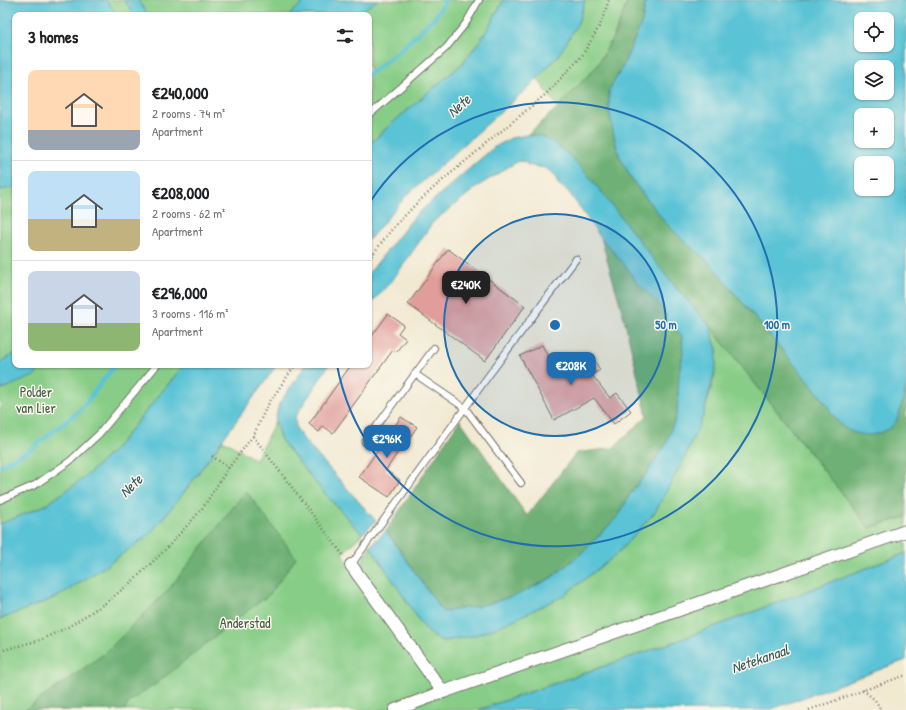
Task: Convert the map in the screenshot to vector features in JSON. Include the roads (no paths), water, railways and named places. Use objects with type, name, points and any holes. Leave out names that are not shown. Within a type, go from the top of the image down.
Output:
[{"type":"street","points":[[394,710],[906,531]]},
{"type":"street","points":[[351,565],[443,692]]},
{"type":"lane","points":[[372,112],[446,48],[466,23],[479,0]]},
{"type":"lane","points":[[351,565],[576,259]]},
{"type":"lane","points":[[365,442],[434,348]]},
{"type":"lane","points":[[0,500],[35,485],[70,461],[99,434],[154,368]]},
{"type":"lane","points":[[415,374],[465,408],[521,483]]},
{"type":"water","points":[[0,0],[106,0],[116,12],[12,12],[12,188],[1,190]]},
{"type":"water","points":[[124,0],[138,0],[146,12],[133,12]]},
{"type":"water","points":[[306,0],[378,0],[360,12],[292,12]]},
{"type":"water","name":"Nete","points":[[504,0],[585,0],[578,23],[558,56],[530,86],[405,197],[372,236],[372,142],[391,124],[462,64],[484,35]]},
{"type":"water","points":[[646,0],[906,0],[906,388],[897,421],[889,428],[882,432],[866,435],[851,431],[838,422],[823,399],[707,260],[688,245],[665,222],[632,180],[619,155],[609,109],[609,90],[622,68],[642,22]]},
{"type":"water","points":[[527,135],[541,136],[556,144],[571,157],[592,180],[672,283],[709,325],[717,350],[716,366],[703,416],[685,457],[655,512],[617,554],[563,596],[496,628],[472,636],[444,641],[433,637],[423,626],[370,546],[386,531],[443,612],[488,604],[519,594],[551,578],[583,552],[619,515],[630,494],[646,474],[666,444],[677,413],[679,373],[683,354],[682,336],[667,320],[664,310],[660,305],[636,281],[624,264],[601,238],[568,191],[558,184],[556,177],[546,168],[527,165],[527,162],[518,161],[478,186],[433,222],[394,278],[372,303],[372,269],[415,216],[493,148],[511,138]]},
{"type":"water","points":[[12,355],[12,368],[42,368],[34,376],[0,390],[0,363]]},
{"type":"water","name":"Nete","points":[[182,368],[275,368],[185,491],[149,535],[101,569],[57,597],[0,619],[0,524],[46,505],[84,478],[115,449]]},
{"type":"water","points":[[304,368],[327,368],[295,417],[296,428],[304,440],[376,521],[362,534],[319,487],[281,440],[275,421],[279,404]]},
{"type":"water","name":"Netekanaal","points":[[906,553],[906,660],[769,710],[478,710],[677,641]]},
{"type":"waterway","points":[[372,72],[399,51],[436,16],[445,0]]},
{"type":"waterway","points":[[0,466],[31,449],[80,410],[113,368]]},
{"type":"park label","name":"Polder van Lier","points":[[36,400]]},
{"type":"park label","name":"Anderstad","points":[[245,623]]}]
